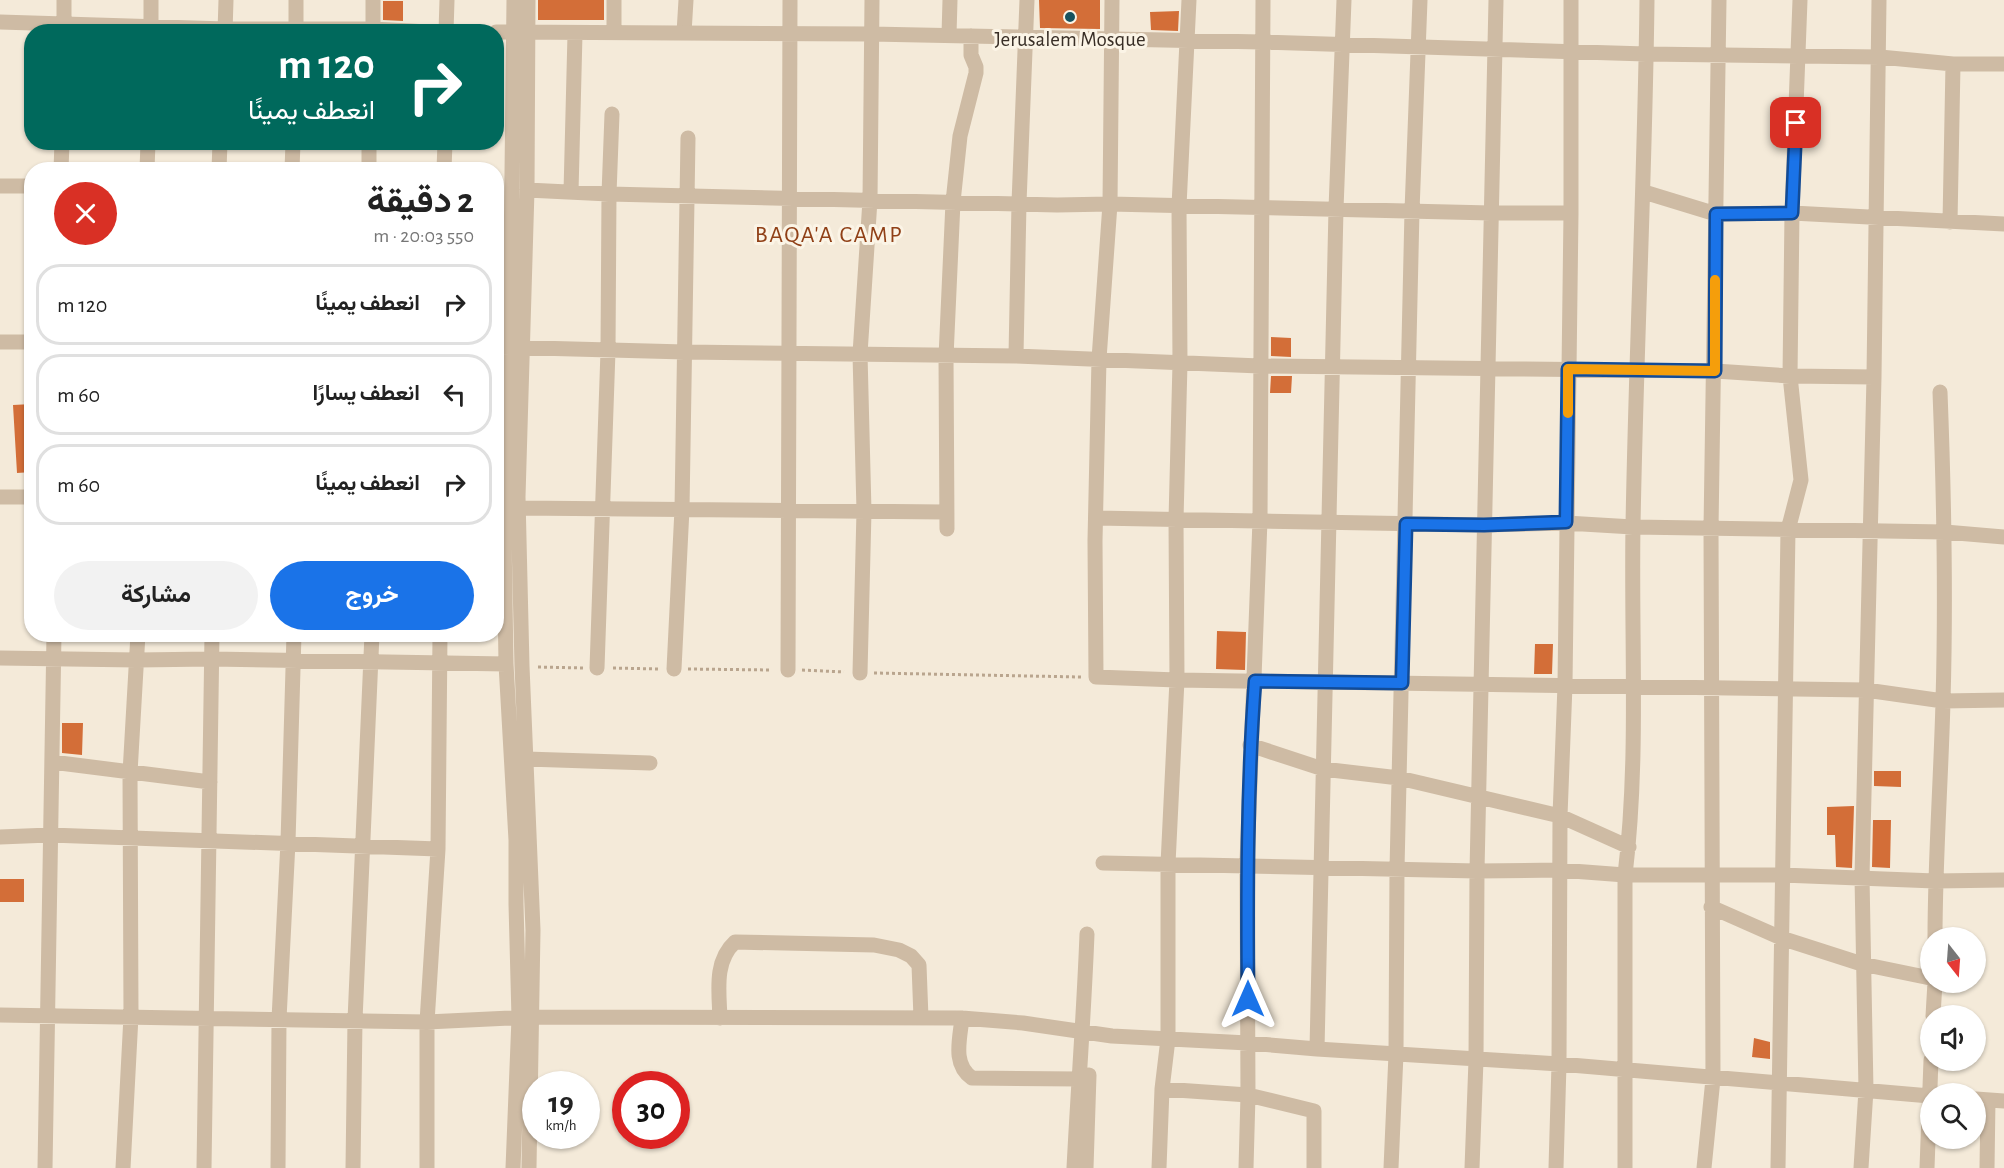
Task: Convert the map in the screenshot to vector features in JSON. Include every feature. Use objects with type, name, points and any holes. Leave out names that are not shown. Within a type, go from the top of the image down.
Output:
[{"type":"street","points":[[64,0],[64,24]]},
{"type":"street","points":[[151,0],[151,24]]},
{"type":"street","points":[[225,24],[226,0]]},
{"type":"street","points":[[296,0],[296,24]]},
{"type":"street","points":[[373,24],[374,0]]},
{"type":"street","points":[[446,24],[447,0]]},
{"type":"street","points":[[510,348],[527,190],[520,32],[514,0]]},
{"type":"street","points":[[528,0],[520,32],[506,507],[506,664],[516,840],[516,904],[526,1018],[529,1168]]},
{"type":"street","points":[[614,0],[614,33]]},
{"type":"street","points":[[684,33],[686,0]]},
{"type":"street","points":[[788,670],[790,0]]},
{"type":"street","points":[[860,673],[864,511],[860,354],[870,200],[872,0]]},
{"type":"street","points":[[949,35],[950,0]]},
{"type":"street","points":[[1016,356],[1018,203],[1027,0]]},
{"type":"street","points":[[1112,0],[1110,204],[1099,359],[1096,677],[1866,690],[1943,701],[2004,700]]},
{"type":"street","points":[[1159,1168],[1162,1089],[1168,1039],[1168,864],[1177,680],[1179,206],[1189,0]]},
{"type":"street","points":[[1246,1168],[1247,867],[1260,520],[1263,0]]},
{"type":"street","points":[[1317,1049],[1336,209],[1344,0]]},
{"type":"street","points":[[1391,1168],[1396,1054],[1397,869],[1412,211],[1420,0]]},
{"type":"street","points":[[1472,1168],[1496,0]]},
{"type":"street","points":[[1556,1168],[1571,213],[1571,0]]},
{"type":"street","points":[[1624,1168],[1625,875],[1629,847],[1634,687],[1633,527],[1644,192],[1647,0]]},
{"type":"street","points":[[1704,1168],[1713,1079],[1711,529],[1719,0]]},
{"type":"street","points":[[1778,1168],[1788,530],[1801,480],[1790,376],[1792,213],[1800,0]]},
{"type":"street","points":[[1861,1168],[1866,1090],[1862,877],[1880,0]]},
{"type":"street","points":[[0,22],[24,24]]},
{"type":"street","points":[[504,32],[871,34],[1188,40],[1718,56],[1880,57],[1953,64],[2004,64]]},
{"type":"street","points":[[571,192],[575,34]]},
{"type":"street","points":[[947,528],[945,512],[946,357],[953,202],[960,136],[976,74],[976,67],[971,56],[971,36]]},
{"type":"street","points":[[1950,222],[1953,64]]},
{"type":"street","points":[[597,668],[608,351],[612,114]]},
{"type":"street","points":[[674,669],[682,509],[688,138]]},
{"type":"street","points":[[0,186],[24,186]]},
{"type":"street","points":[[527,190],[1057,205],[1110,204],[1571,213]]},
{"type":"street","points":[[1644,192],[1716,214],[1792,213],[2004,224]]},
{"type":"street","points":[[0,342],[24,342]]},
{"type":"street","points":[[510,348],[946,357],[1016,356],[1260,366],[1715,371],[1790,376],[1874,377]]},
{"type":"street","points":[[1935,927],[1946,532],[1940,392]]},
{"type":"street","points":[[0,497],[24,497]]},
{"type":"street","points":[[506,507],[945,512]]},
{"type":"street","points":[[506,507],[522,666],[532,883],[526,1018],[513,1168]]},
{"type":"street","points":[[1096,519],[1484,525],[1566,522],[1633,527],[1946,532],[2004,537]]},
{"type":"street","points":[[45,1168],[54,642]]},
{"type":"street","points":[[123,1168],[131,1016],[130,773],[138,642]]},
{"type":"street","points":[[204,1168],[212,642]]},
{"type":"street","points":[[278,1168],[279,1019],[288,842],[294,642]]},
{"type":"street","points":[[353,1168],[355,1020],[372,642]]},
{"type":"street","points":[[426,1168],[427,1022],[438,849],[440,642]]},
{"type":"street","points":[[0,658],[506,664]]},
{"type":"street","points":[[1250,745],[1323,769],[1399,778],[1560,816],[1629,847]]},
{"type":"street","points":[[526,759],[650,763]]},
{"type":"street","points":[[52,762],[210,782]]},
{"type":"street","points":[[0,837],[50,835],[438,849]]},
{"type":"street","points":[[1103,862],[1477,872],[1559,870],[1625,875],[1782,875],[1935,881],[2004,880]]},
{"type":"street","points":[[1712,907],[1781,938],[1863,964],[1920,976]]},
{"type":"street","points":[[1086,934],[1088,1033],[1086,1168]]},
{"type":"street","points":[[720,1018],[719,981],[722,959],[728,948],[735,942],[874,945],[899,950],[911,956],[920,965],[921,1018]]},
{"type":"street","points":[[0,1015],[427,1022],[526,1018],[962,1018],[1023,1023],[1088,1033],[1558,1064],[1920,1095]]},
{"type":"street","points":[[962,1018],[958,1062],[965,1074],[972,1078],[1079,1079]]},
{"type":"street","points":[[1074,1168],[1079,1079],[1088,1033]]},
{"type":"street","points":[[1162,1089],[1248,1095],[1314,1111],[1314,1168]]},
{"type":"street","points":[[1986,1100],[2004,1101]]},
{"type":"street","points":[[1927,1168],[1928,1149]]},
{"type":"street","points":[[1986,1149],[1987,1168]]},
{"type":"path","points":[[522,666],[1096,677]]},
{"type":"building","points":[[538,0],[604,0],[604,20],[538,20]]},
{"type":"building","name":"Jerusalem Mosque","points":[[1039,0],[1100,0],[1100,29],[1040,28]]},
{"type":"building","points":[[383,1],[403,1],[403,21],[383,20]]},
{"type":"building","points":[[1179,11],[1178,31],[1151,30],[1150,12]]},
{"type":"building","points":[[1271,337],[1291,338],[1291,357],[1271,356]]},
{"type":"building","points":[[1271,376],[1292,376],[1291,393],[1270,393]]},
{"type":"building","points":[[24,404],[24,473],[17,473],[13,405]]},
{"type":"building","points":[[1217,631],[1246,632],[1245,670],[1216,669]]},
{"type":"building","points":[[1535,644],[1553,644],[1552,674],[1534,674]]},
{"type":"building","points":[[62,723],[83,723],[82,755],[62,753]]},
{"type":"building","points":[[1874,771],[1901,771],[1901,787],[1874,786]]},
{"type":"building","points":[[1854,806],[1852,868],[1836,867],[1835,835],[1827,835],[1827,807]]},
{"type":"building","points":[[1873,820],[1891,820],[1890,868],[1872,867]]},
{"type":"building","points":[[0,879],[24,879],[24,902],[0,902]]},
{"type":"building","points":[[1754,1038],[1770,1042],[1770,1059],[1752,1057]]},
{"type":"slow traffic","points":[[1568,413],[1568,369],[1715,371],[1715,280]]},
{"type":"place","name":"Jerusalem Mosque","points":[[1070,17]]},
{"type":"district","name":"BAQA'A CAMP","points":[[829,235]]},
{"type":"route","points":[[1248,999],[1247,862],[1250,745],[1255,681],[1402,683],[1406,524],[1484,525],[1566,522],[1568,369],[1715,371],[1716,214],[1792,213],[1796,123]]}]
